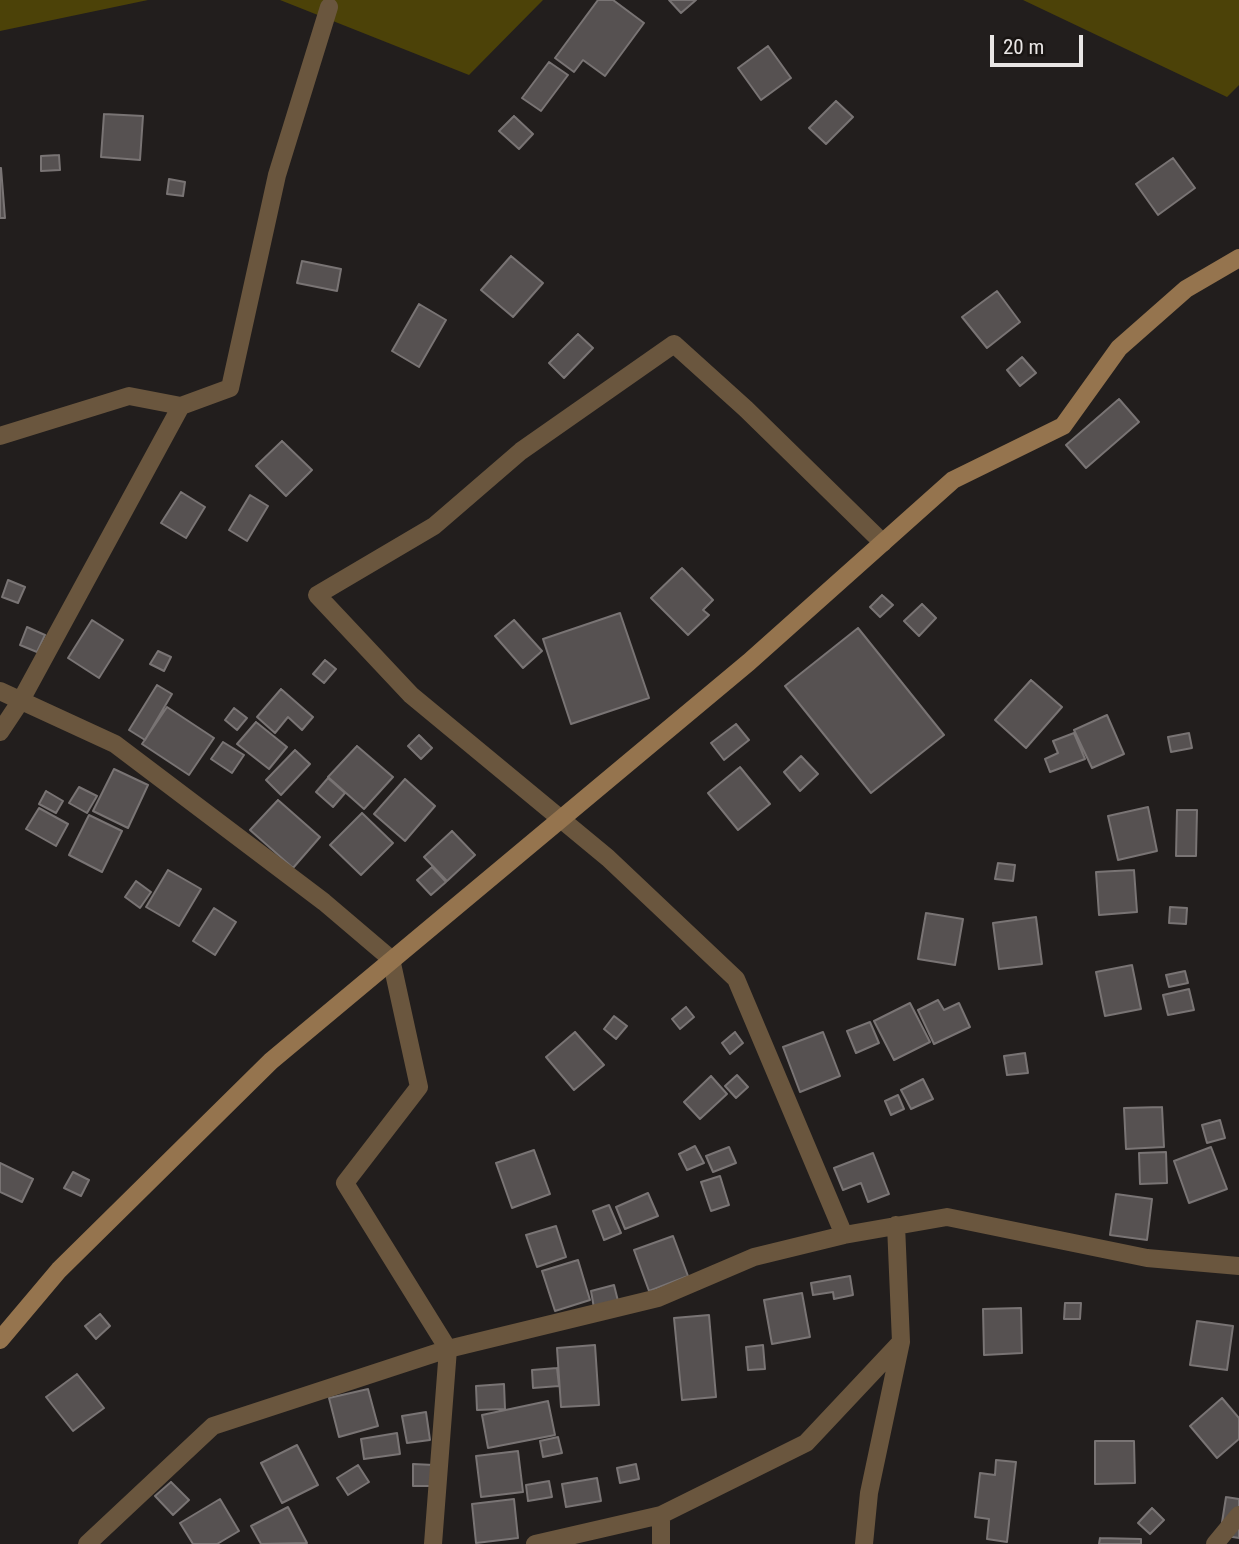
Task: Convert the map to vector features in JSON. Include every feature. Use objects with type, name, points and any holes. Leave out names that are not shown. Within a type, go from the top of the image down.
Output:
[{"type":"street","points":[[0,436],[129,396],[181,406],[230,388],[277,175],[329,7]]},
{"type":"street","points":[[0,1340],[59,1270],[271,1061],[749,662],[953,480],[1063,426],[1119,348],[1185,289],[1239,258]]},
{"type":"street","points":[[844,1235],[736,979],[608,858],[411,695],[317,594],[434,526],[522,451],[674,344],[746,409],[883,543]]},
{"type":"street","points":[[0,732],[20,702],[181,406]]},
{"type":"street","points":[[0,691],[116,744],[314,894],[391,959],[419,1087],[345,1183],[448,1349],[433,1544]]},
{"type":"street","points":[[87,1544],[213,1426],[448,1349],[658,1298],[754,1257],[844,1235],[947,1217],[1147,1258],[1239,1266]]},
{"type":"street","points":[[864,1544],[869,1493],[901,1342],[896,1225]]},
{"type":"street","points":[[535,1544],[661,1516],[806,1443],[901,1342]]},
{"type":"street","points":[[1215,1544],[1239,1515]]},
{"type":"street","points":[[661,1516],[661,1544]]},
{"type":"shaded area","points":[[0,0],[148,0],[0,31]]},
{"type":"shaded area","points":[[280,0],[543,0],[469,75]]},
{"type":"shaded area","points":[[1023,0],[1239,0],[1239,85],[1227,97]]},
{"type":"building","points":[[598,0],[613,0],[644,23],[605,76],[583,60],[574,72],[555,58]]},
{"type":"building","points":[[669,0],[696,0],[681,13]]},
{"type":"building","points":[[768,46],[791,78],[761,100],[738,68]]},
{"type":"building","points":[[549,62],[568,75],[541,111],[522,98]]},
{"type":"building","points":[[836,101],[853,117],[826,144],[809,128]]},
{"type":"building","points":[[104,114],[143,116],[140,160],[101,157]]},
{"type":"building","points":[[514,116],[533,134],[519,149],[499,131]]},
{"type":"building","points":[[59,155],[60,170],[41,171],[41,156]]},
{"type":"building","points":[[1173,158],[1195,188],[1158,215],[1136,184]]},
{"type":"building","points":[[1,168],[5,218],[0,218]]},
{"type":"building","points":[[169,179],[185,182],[183,196],[167,194]]},
{"type":"building","points":[[511,256],[543,283],[513,317],[481,290]]},
{"type":"building","points":[[302,261],[341,269],[337,291],[297,283]]},
{"type":"building","points":[[997,291],[1020,322],[987,348],[962,317]]},
{"type":"building","points":[[419,304],[446,320],[419,367],[392,351]]},
{"type":"building","points":[[578,334],[593,348],[564,378],[549,363]]},
{"type":"building","points":[[1022,357],[1036,373],[1020,386],[1007,370]]},
{"type":"building","points":[[1119,399],[1139,422],[1086,468],[1066,445]]},
{"type":"building","points":[[282,441],[312,470],[286,496],[256,466]]},
{"type":"building","points":[[181,492],[205,507],[186,538],[161,523]]},
{"type":"building","points":[[250,495],[268,506],[247,541],[229,530]]},
{"type":"building","points":[[682,568],[713,600],[703,610],[709,615],[688,635],[651,598]]},
{"type":"building","points":[[8,580],[25,587],[18,603],[2,597]]},
{"type":"building","points":[[882,595],[893,605],[880,617],[870,607]]},
{"type":"building","points":[[922,604],[936,618],[919,636],[904,621]]},
{"type":"building","points":[[620,613],[649,698],[571,724],[543,639]]},
{"type":"building","points":[[92,620],[123,640],[99,678],[68,658]]},
{"type":"building","points":[[514,620],[542,651],[523,668],[495,636]]},
{"type":"building","points":[[27,627],[45,635],[37,652],[20,645]]},
{"type":"building","points":[[858,628],[944,735],[871,793],[785,686]]},
{"type":"building","points":[[158,651],[171,657],[164,671],[150,664]]},
{"type":"building","points":[[325,660],[336,669],[324,683],[313,674]]},
{"type":"building","points":[[1031,680],[1062,707],[1026,748],[995,720]]},
{"type":"building","points":[[157,685],[172,694],[145,740],[129,730]]},
{"type":"building","points":[[281,689],[313,717],[302,730],[288,717],[275,733],[257,717]]},
{"type":"building","points":[[167,707],[214,738],[189,775],[142,744]]},
{"type":"building","points":[[234,708],[247,718],[237,730],[225,720]]},
{"type":"building","points":[[1107,715],[1124,754],[1092,768],[1074,730]]},
{"type":"building","points":[[256,722],[287,747],[269,769],[237,744]]},
{"type":"building","points":[[736,724],[749,740],[724,760],[711,743]]},
{"type":"building","points":[[1074,733],[1085,759],[1050,772],[1045,759],[1058,753],[1053,741]]},
{"type":"building","points":[[1189,733],[1192,748],[1171,752],[1168,737]]},
{"type":"building","points":[[419,735],[432,748],[421,759],[408,746]]},
{"type":"building","points":[[223,742],[244,755],[232,773],[211,759]]},
{"type":"building","points":[[357,746],[393,777],[364,809],[328,777]]},
{"type":"building","points":[[295,750],[310,764],[281,795],[266,780]]},
{"type":"building","points":[[801,756],[818,774],[800,791],[784,772]]},
{"type":"building","points":[[740,767],[770,804],[738,830],[708,793]]},
{"type":"building","points":[[114,769],[148,785],[128,828],[93,811]]},
{"type":"building","points":[[328,778],[345,793],[333,807],[316,792]]},
{"type":"building","points":[[405,779],[435,806],[405,841],[374,814]]},
{"type":"building","points":[[79,787],[97,796],[87,813],[69,803]]},
{"type":"building","points":[[46,791],[63,801],[56,813],[39,804]]},
{"type":"building","points":[[278,800],[320,837],[293,868],[250,830]]},
{"type":"building","points":[[1148,807],[1157,851],[1118,860],[1108,816]]},
{"type":"building","points":[[39,808],[68,824],[56,846],[26,829]]},
{"type":"building","points":[[1177,810],[1197,810],[1196,856],[1176,856]]},
{"type":"building","points":[[362,813],[393,843],[361,875],[330,845]]},
{"type":"building","points":[[89,815],[122,831],[102,872],[69,855]]},
{"type":"building","points":[[452,831],[475,855],[447,881],[424,857]]},
{"type":"building","points":[[998,863],[1015,865],[1013,881],[995,879]]},
{"type":"building","points":[[432,867],[446,882],[431,895],[417,880]]},
{"type":"building","points":[[168,870],[201,889],[179,926],[146,907]]},
{"type":"building","points":[[1134,870],[1137,912],[1099,915],[1096,872]]},
{"type":"building","points":[[136,881],[151,892],[140,908],[125,897]]},
{"type":"building","points":[[1170,907],[1187,908],[1186,924],[1169,923]]},
{"type":"building","points":[[214,908],[236,922],[215,955],[193,941]]},
{"type":"building","points":[[926,913],[963,919],[955,965],[918,959]]},
{"type":"building","points":[[1036,917],[1042,964],[999,969],[993,923]]},
{"type":"building","points":[[1132,965],[1141,1009],[1105,1016],[1096,972]]},
{"type":"building","points":[[1185,971],[1188,983],[1169,987],[1166,975]]},
{"type":"building","points":[[1189,989],[1194,1010],[1168,1015],[1163,995]]},
{"type":"building","points":[[938,1000],[944,1010],[959,1003],[970,1027],[934,1044],[918,1010]]},
{"type":"building","points":[[910,1003],[930,1042],[894,1060],[874,1021]]},
{"type":"building","points":[[686,1007],[694,1017],[680,1029],[672,1019]]},
{"type":"building","points":[[614,1016],[627,1026],[616,1039],[604,1029]]},
{"type":"building","points":[[870,1022],[879,1043],[856,1053],[847,1031]]},
{"type":"building","points":[[575,1032],[604,1065],[574,1090],[546,1057]]},
{"type":"building","points":[[735,1032],[743,1043],[730,1054],[722,1043]]},
{"type":"building","points":[[823,1032],[840,1076],[800,1092],[783,1047]]},
{"type":"building","points":[[1025,1053],[1028,1073],[1007,1075],[1004,1056]]},
{"type":"building","points":[[737,1075],[748,1087],[736,1098],[725,1086]]},
{"type":"building","points":[[711,1076],[727,1094],[700,1119],[684,1102]]},
{"type":"building","points":[[923,1079],[933,1099],[911,1109],[901,1090]]},
{"type":"building","points":[[898,1095],[904,1109],[891,1115],[885,1101]]},
{"type":"building","points":[[1162,1107],[1164,1147],[1126,1149],[1124,1108]]},
{"type":"building","points":[[1220,1120],[1225,1138],[1207,1143],[1202,1125]]},
{"type":"building","points":[[695,1146],[704,1163],[687,1170],[679,1154]]},
{"type":"building","points":[[729,1147],[736,1163],[713,1172],[706,1156]]},
{"type":"building","points":[[1211,1147],[1227,1189],[1189,1203],[1174,1161]]},
{"type":"building","points":[[534,1150],[550,1194],[512,1208],[496,1163]]},
{"type":"building","points":[[1166,1152],[1167,1183],[1140,1184],[1139,1153]]},
{"type":"building","points":[[873,1153],[889,1194],[868,1202],[861,1183],[843,1190],[834,1168]]},
{"type":"building","points":[[0,1163],[33,1179],[22,1202],[0,1192]]},
{"type":"building","points":[[73,1172],[89,1180],[81,1196],[64,1188]]},
{"type":"building","points":[[720,1176],[729,1205],[711,1211],[701,1182]]},
{"type":"building","points":[[648,1193],[658,1216],[625,1229],[616,1207]]},
{"type":"building","points":[[1116,1194],[1152,1199],[1147,1240],[1110,1235]]},
{"type":"building","points":[[609,1205],[621,1233],[604,1240],[593,1211]]},
{"type":"building","points":[[556,1226],[566,1257],[537,1267],[526,1235]]},
{"type":"building","points":[[673,1236],[688,1276],[649,1291],[634,1250]]},
{"type":"building","points":[[578,1260],[590,1300],[555,1311],[542,1271]]},
{"type":"building","points":[[850,1276],[853,1295],[834,1299],[833,1292],[813,1295],[811,1283]]},
{"type":"building","points":[[614,1285],[618,1301],[594,1308],[591,1291]]},
{"type":"building","points":[[802,1293],[810,1337],[772,1344],[764,1300]]},
{"type":"building","points":[[1065,1303],[1081,1303],[1080,1319],[1064,1319]]},
{"type":"building","points":[[1021,1308],[1022,1353],[984,1355],[983,1309]]},
{"type":"building","points":[[100,1314],[110,1326],[96,1339],[85,1326]]},
{"type":"building","points":[[709,1315],[716,1397],[682,1400],[674,1318]]},
{"type":"building","points":[[1197,1321],[1233,1326],[1227,1370],[1190,1365]]},
{"type":"building","points":[[595,1345],[599,1405],[561,1407],[557,1348]]},
{"type":"building","points":[[763,1345],[765,1369],[748,1370],[746,1347]]},
{"type":"building","points":[[557,1368],[559,1386],[533,1388],[532,1370]]},
{"type":"building","points":[[77,1374],[104,1408],[73,1431],[46,1397]]},
{"type":"building","points":[[504,1384],[505,1409],[477,1410],[476,1386]]},
{"type":"building","points":[[368,1389],[378,1426],[339,1437],[329,1398]]},
{"type":"building","points":[[1222,1398],[1239,1418],[1239,1439],[1217,1458],[1190,1426]]},
{"type":"building","points":[[548,1401],[555,1435],[488,1448],[482,1415]]},
{"type":"building","points":[[426,1412],[430,1440],[407,1443],[402,1416]]},
{"type":"building","points":[[397,1433],[400,1454],[364,1459],[361,1439]]},
{"type":"building","points":[[558,1437],[562,1453],[543,1457],[540,1441]]},
{"type":"building","points":[[1095,1441],[1134,1441],[1135,1483],[1095,1484]]},
{"type":"building","points":[[297,1445],[318,1485],[282,1503],[261,1463]]},
{"type":"building","points":[[518,1451],[523,1492],[481,1497],[476,1456]]},
{"type":"building","points":[[996,1460],[1016,1462],[1007,1542],[987,1539],[989,1519],[975,1517],[980,1473],[995,1475]]},
{"type":"building","points":[[413,1464],[434,1465],[433,1486],[413,1486]]},
{"type":"building","points":[[636,1464],[639,1479],[620,1483],[617,1468]]},
{"type":"building","points":[[358,1465],[369,1482],[348,1495],[337,1478]]},
{"type":"building","points":[[597,1478],[601,1501],[566,1507],[562,1484]]},
{"type":"building","points":[[549,1481],[552,1497],[528,1501],[526,1485]]},
{"type":"building","points":[[171,1482],[189,1500],[173,1515],[155,1496]]},
{"type":"building","points":[[1226,1497],[1239,1499],[1239,1538],[1220,1535]]},
{"type":"building","points":[[220,1499],[239,1531],[217,1544],[193,1544],[180,1523]]},
{"type":"building","points":[[514,1499],[518,1538],[476,1543],[472,1504]]},
{"type":"building","points":[[288,1507],[307,1543],[261,1544],[251,1526]]},
{"type":"building","points":[[1152,1508],[1164,1520],[1150,1534],[1138,1523]]},
{"type":"building","points":[[1100,1538],[1141,1539],[1141,1544],[1099,1544]]}]
